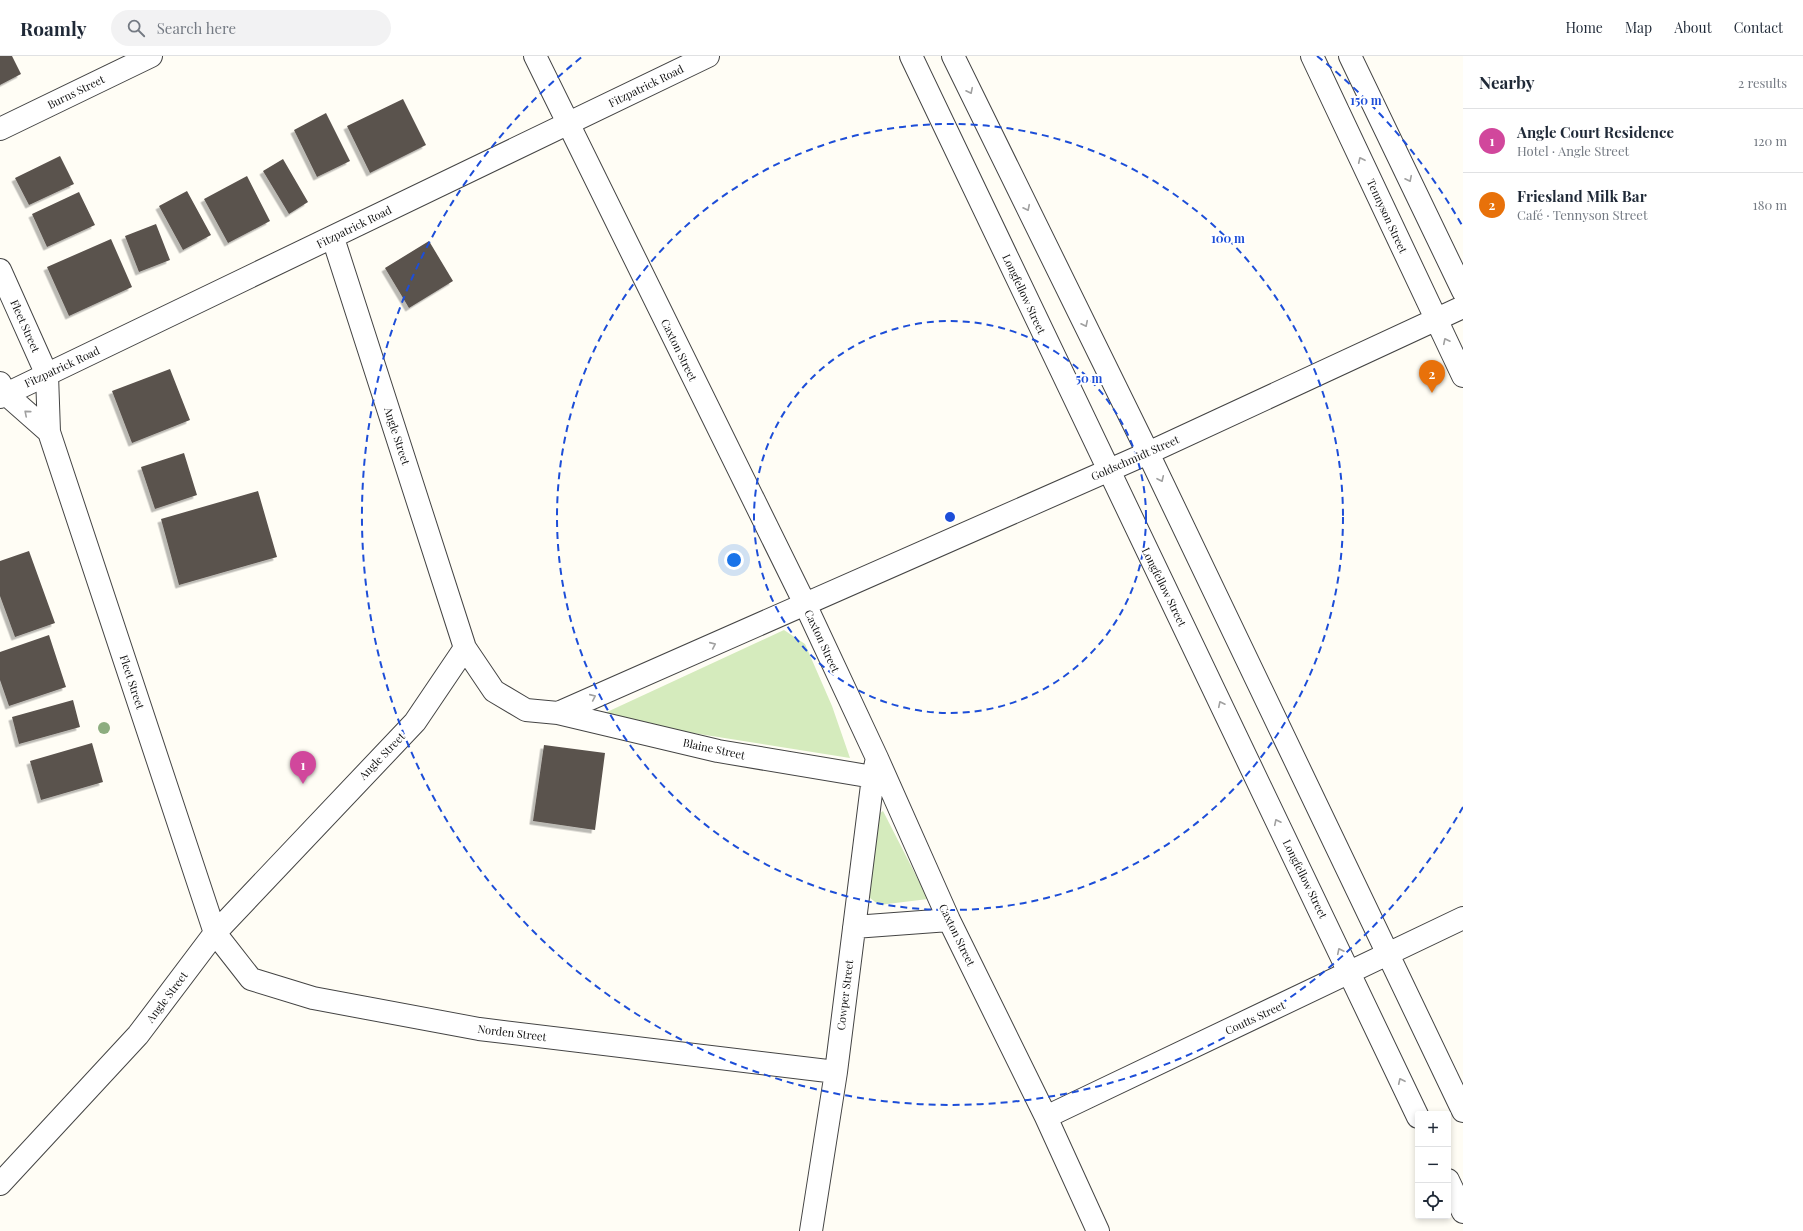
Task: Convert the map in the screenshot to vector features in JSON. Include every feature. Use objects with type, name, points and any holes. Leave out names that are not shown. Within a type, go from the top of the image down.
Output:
[{"type":"street","name":"Burns Street","points":[[0,129],[151,56]]},
{"type":"street","name":"Caxton Street","points":[[535,56],[805,604],[875,768],[1046,1118],[1098,1231]]},
{"type":"street","name":"Fitzpatrick Road","points":[[2,391],[47,375],[708,56]]},
{"type":"street","name":"Longfellow Street","points":[[911,56],[1415,1111]]},
{"type":"street","points":[[953,56],[1148,453],[1387,956],[1463,1111]]},
{"type":"street","name":"Tennyson Street","points":[[1312,56],[1463,376]]},
{"type":"street","points":[[1350,56],[1463,291]]},
{"type":"street","name":"Angle Street","points":[[2,1185],[138,1035],[215,933],[415,722],[466,648],[333,238]]},
{"type":"street","name":"Fleet Street","points":[[0,270],[47,375],[48,432],[215,933]]},
{"type":"street","name":"Goldschmidt Street","points":[[805,604],[1148,453],[1463,307]]},
{"type":"street","name":"Fleet Street","points":[[2,391],[48,432]]},
{"type":"street","name":"Blaine Street","points":[[558,713],[805,604]]},
{"type":"street","name":"Blaine Street","points":[[466,648],[494,691],[526,710],[558,713],[718,751],[875,768]]},
{"type":"street","name":"Cowper Street","points":[[811,1231],[836,1072],[875,768]]},
{"type":"street","name":"Coutts Street","points":[[1046,1118],[1387,956],[1463,918]]},
{"type":"street","points":[[854,927],[949,920]]},
{"type":"street","name":"Norden Street","points":[[215,933],[251,979],[313,998],[479,1029],[836,1072]]},
{"type":"street","points":[[1449,1183],[1463,1212]]},
{"type":"green space","points":[[784,630],[805,644],[832,706],[850,758],[604,719],[607,712]]},
{"type":"green space","points":[[883,811],[928,899],[879,905],[865,894],[876,816]]},
{"type":"building","points":[[0,56],[12,56],[21,74],[0,85]]},
{"type":"building","points":[[403,99],[426,145],[370,173],[347,126]]},
{"type":"building","points":[[326,113],[350,161],[317,177],[294,130]]},
{"type":"building","points":[[60,156],[74,184],[29,205],[15,178]]},
{"type":"building","points":[[283,159],[308,202],[289,214],[263,171]]},
{"type":"building","points":[[247,176],[270,221],[228,243],[204,199]]},
{"type":"building","points":[[187,191],[211,235],[183,250],[159,206]]},
{"type":"building","points":[[79,192],[95,225],[47,247],[32,214]]},
{"type":"building","points":[[156,224],[170,260],[139,272],[125,236]]},
{"type":"building","points":[[111,239],[132,287],[69,316],[47,267]]},
{"type":"building","points":[[429,241],[453,281],[409,308],[385,268]]},
{"type":"building","points":[[170,369],[190,420],[132,443],[112,391]]},
{"type":"building","points":[[184,453],[197,495],[155,509],[141,467]]},
{"type":"building","points":[[258,491],[277,557],[179,585],[161,519]]},
{"type":"building","points":[[29,551],[55,623],[15,637],[0,596],[0,561]]},
{"type":"building","points":[[49,635],[66,687],[9,706],[0,680],[0,652]]},
{"type":"building","points":[[73,700],[80,727],[19,744],[12,717]]},
{"type":"building","points":[[92,743],[103,782],[41,800],[30,761]]},
{"type":"building","points":[[544,745],[605,753],[595,830],[533,821]]},
{"type":"place","name":"Friesland Milk Bar","points":[[1432,393]]},
{"type":"place","name":"Angle Court Residence","points":[[303,784]]}]
